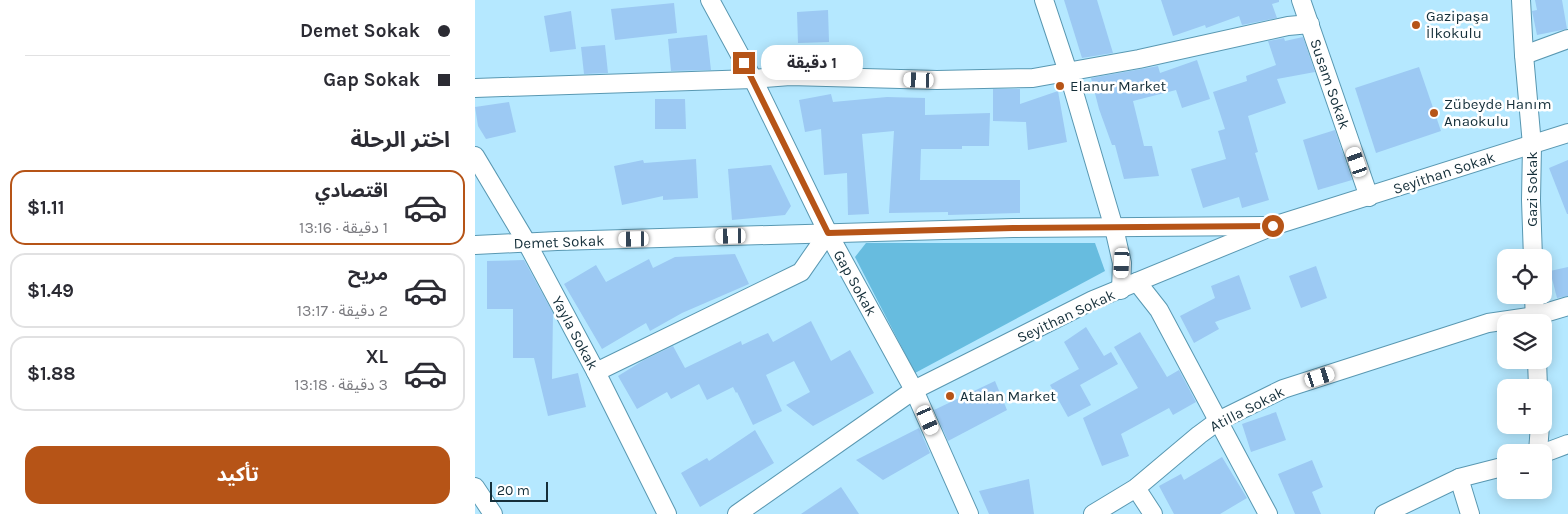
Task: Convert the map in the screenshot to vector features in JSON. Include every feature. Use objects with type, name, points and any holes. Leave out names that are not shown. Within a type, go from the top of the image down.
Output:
[{"type":"street","name":"Gap Sokak","points":[[710,0],[753,79],[828,233],[914,390],[969,514]]},
{"type":"street","points":[[1044,0],[1068,72],[1114,228],[1122,263],[1121,290]]},
{"type":"street","name":"Susam Sokak","points":[[1301,0],[1369,197]]},
{"type":"street","name":"Gazi Sokak","points":[[1521,0],[1532,145],[1533,249]]},
{"type":"street","points":[[475,88],[753,79],[790,76],[937,80],[1033,78],[1139,59],[1288,26],[1310,24]]},
{"type":"street","points":[[1524,55],[1568,39]]},
{"type":"street","name":"Seyithan Sokak","points":[[737,514],[914,390],[1093,300],[1273,226],[1568,133]]},
{"type":"street","name":"Yayla Sokak","points":[[475,156],[527,243],[596,372],[667,514]]},
{"type":"street","name":"Demet Sokak","points":[[475,245],[1013,228],[1273,226]]},
{"type":"street","points":[[596,372],[801,272],[828,233]]},
{"type":"street","points":[[1137,282],[1159,310],[1268,514]]},
{"type":"street","name":"Atilla Sokak","points":[[1548,314],[1568,306]]},
{"type":"street","name":"Atilla Sokak","points":[[1093,514],[1136,488],[1218,421],[1283,389],[1488,323],[1497,322]]},
{"type":"street","points":[[1552,452],[1566,450]]},
{"type":"street","points":[[1385,514],[1459,478],[1497,468]]},
{"type":"street","points":[[1459,478],[1470,514]]},
{"type":"street","points":[[475,487],[493,514]]},
{"type":"street","points":[[1136,488],[1153,514]]},
{"type":"shaded area","points":[[866,243],[1095,243],[1105,271],[915,373],[855,257]]},
{"type":"building","points":[[1064,0],[1097,0],[1113,53],[1082,58]]},
{"type":"building","points":[[1161,0],[1279,0],[1279,2],[1272,4],[1277,18],[1242,25],[1239,16],[1206,28],[1205,25],[1173,36]]},
{"type":"building","points":[[1535,0],[1562,0],[1567,29],[1537,35],[1532,11],[1537,10]]},
{"type":"building","points":[[674,3],[677,33],[615,40],[611,9]]},
{"type":"building","points":[[828,10],[829,42],[798,43],[797,12]]},
{"type":"building","points":[[571,11],[576,49],[550,52],[544,16]]},
{"type":"building","points":[[707,35],[711,70],[671,71],[668,39]]},
{"type":"building","points":[[1303,37],[1315,72],[1277,79],[1286,103],[1248,116],[1258,152],[1255,153],[1269,200],[1242,208],[1239,197],[1203,208],[1191,169],[1226,159],[1218,131],[1225,129],[1213,92],[1247,81],[1246,76],[1276,65],[1268,41],[1284,38],[1285,41]]},
{"type":"building","points":[[605,45],[608,73],[584,74],[581,47]]},
{"type":"building","points":[[1197,60],[1210,99],[1182,108],[1176,90],[1133,101],[1144,146],[1152,146],[1159,176],[1124,179],[1115,145],[1112,145],[1099,109],[1091,78],[1158,66],[1160,73]]},
{"type":"building","points":[[1419,67],[1441,131],[1376,153],[1355,88]]},
{"type":"building","points":[[993,89],[1020,89],[1020,104],[1058,91],[1067,142],[1028,150],[1026,122],[993,121]]},
{"type":"building","points":[[831,94],[833,102],[887,97],[925,98],[925,115],[990,113],[989,146],[962,146],[962,149],[921,149],[920,180],[1020,180],[1020,213],[948,215],[948,212],[889,213],[894,131],[862,134],[869,214],[848,215],[847,173],[824,175],[821,129],[805,132],[799,100]]},
{"type":"building","points":[[655,99],[685,99],[686,129],[655,129]]},
{"type":"building","points":[[509,102],[516,132],[486,139],[478,126],[475,107]]},
{"type":"building","points":[[1335,130],[1352,180],[1318,190],[1303,140]]},
{"type":"building","points":[[696,159],[698,198],[663,200],[663,196],[622,205],[614,166],[643,160],[644,163]]},
{"type":"building","points":[[1568,160],[1568,214],[1567,214],[1549,168]]},
{"type":"building","points":[[771,165],[791,206],[785,215],[732,220],[728,169]]},
{"type":"building","points":[[735,254],[749,284],[682,313],[650,331],[646,323],[602,349],[564,284],[596,265],[606,282],[649,259],[653,268],[675,257]]},
{"type":"building","points":[[524,260],[553,313],[552,379],[578,373],[586,407],[548,416],[534,358],[513,358],[513,309],[487,309],[487,261]]},
{"type":"building","points":[[1316,266],[1327,298],[1301,308],[1289,276]]},
{"type":"building","points":[[1568,267],[1568,296],[1557,298],[1552,271]]},
{"type":"building","points":[[1239,275],[1251,309],[1215,322],[1219,329],[1194,343],[1180,316],[1215,298],[1211,286]]},
{"type":"building","points":[[811,321],[831,361],[850,350],[874,393],[813,426],[786,405],[810,392],[794,361],[766,375],[782,411],[753,425],[733,387],[707,400],[699,384],[671,399],[667,392],[637,409],[618,376],[644,360],[673,346],[685,368],[741,341],[742,345],[768,333],[773,342]]},
{"type":"building","points":[[1086,327],[1104,356],[1111,352],[1118,364],[1080,385],[1091,405],[1068,417],[1050,385],[1079,369],[1064,342]]},
{"type":"building","points":[[1140,332],[1167,377],[1179,370],[1196,402],[1173,415],[1169,408],[1121,434],[1129,456],[1102,466],[1083,418],[1138,388],[1114,347]]},
{"type":"building","points":[[995,381],[1007,410],[948,441],[934,410]]},
{"type":"building","points":[[1276,412],[1286,440],[1251,452],[1242,424]]},
{"type":"building","points":[[919,428],[930,453],[883,480],[856,460]]},
{"type":"building","points":[[755,430],[774,463],[700,507],[681,473],[707,458],[709,461]]},
{"type":"building","points":[[1222,457],[1247,498],[1220,514],[1174,514],[1159,486],[1181,474],[1184,480]]},
{"type":"building","points":[[1312,460],[1323,487],[1312,492],[1321,514],[1295,514],[1278,474]]},
{"type":"building","points":[[1029,479],[1034,514],[989,514],[979,491]]},
{"type":"building","points":[[841,487],[859,514],[801,514]]},
{"type":"place","name":"Gazipaşa İlkokulu","points":[[1416,25]]},
{"type":"place","name":"Elanur Market","points":[[1060,86]]},
{"type":"place","name":"Zübeyde Hanım Anaokulu","points":[[1434,113]]},
{"type":"place","name":"Atalan Market","points":[[950,396]]},
{"type":"route","points":[[744,63],[828,233],[1013,228],[1273,226]]}]
